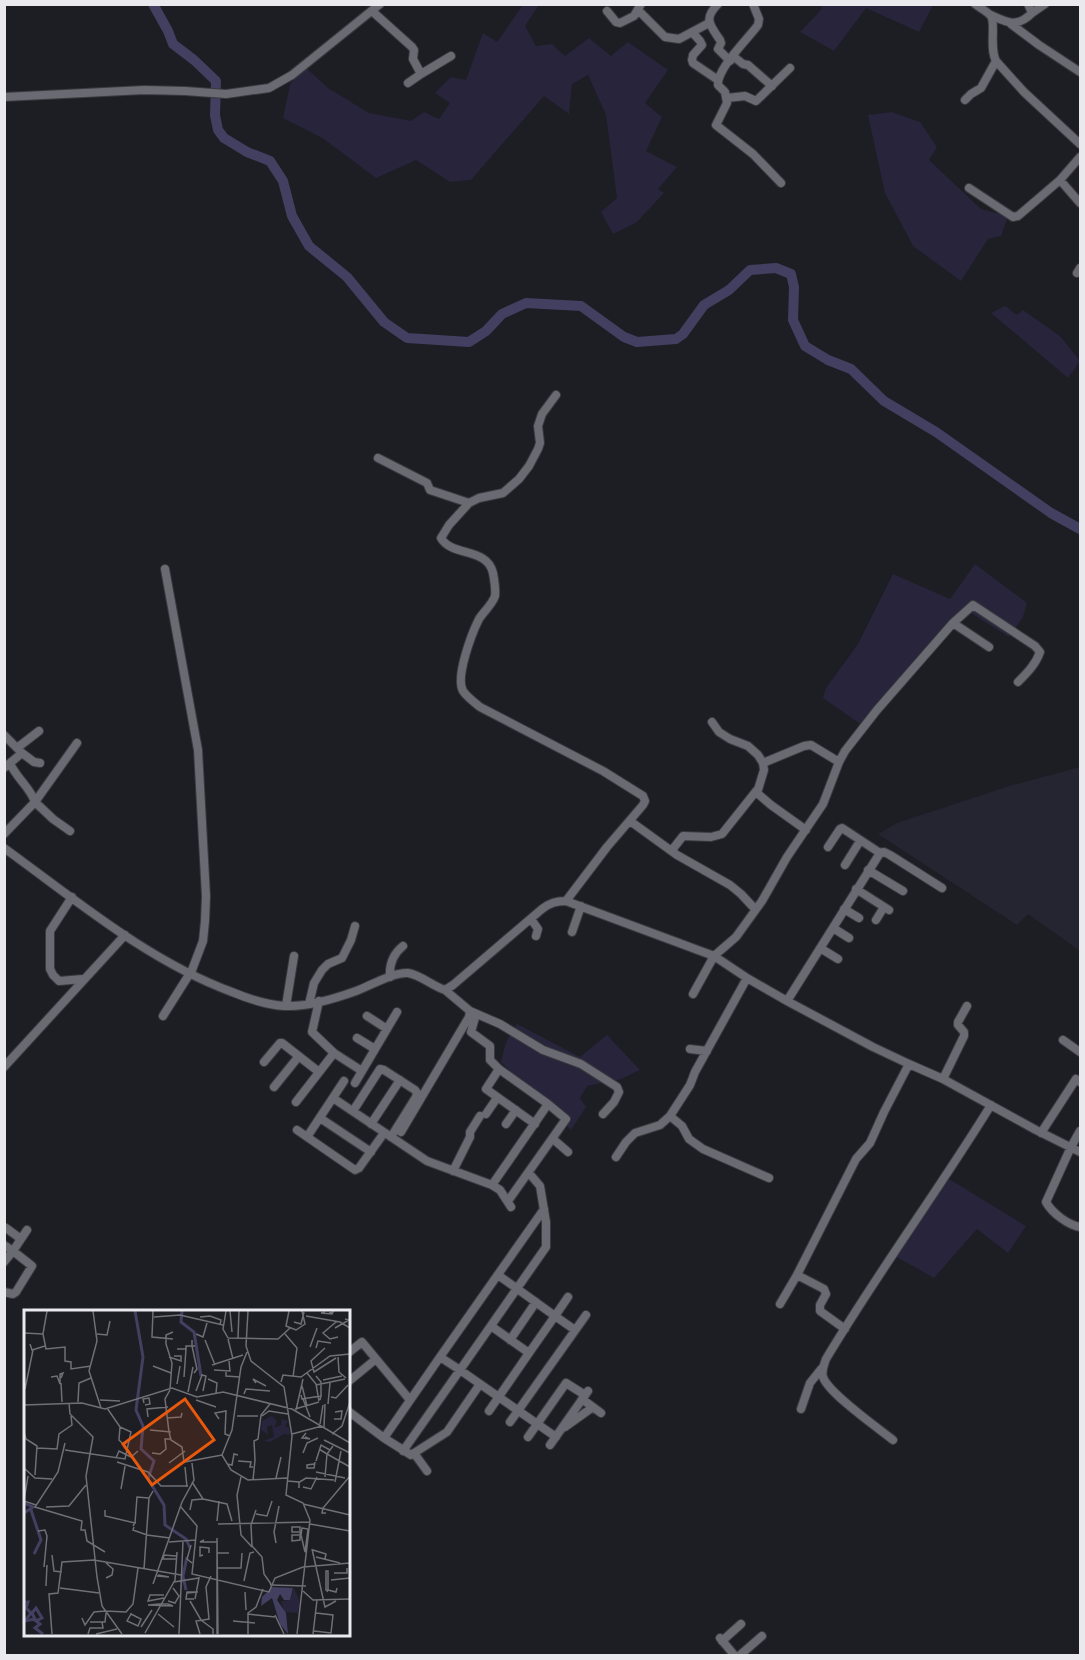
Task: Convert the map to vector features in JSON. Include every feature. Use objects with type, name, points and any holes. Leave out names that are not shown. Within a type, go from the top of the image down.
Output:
[{"type":"street","points":[[4,97],[144,90],[224,94],[270,88],[292,75],[380,4]]},
{"type":"street","points":[[718,4],[710,13],[709,23],[720,40],[718,49],[731,58],[748,65],[772,86]]},
{"type":"street","points":[[753,4],[759,19],[758,25],[731,58],[718,80],[718,85],[723,89],[727,98],[727,107],[716,125],[753,154],[781,183]]},
{"type":"street","points":[[975,4],[991,15],[1011,24],[1080,72]]},
{"type":"street","points":[[1028,4],[1032,13]]},
{"type":"street","points":[[1011,24],[1026,18],[1045,4]]},
{"type":"street","points":[[607,11],[616,22],[620,23],[634,16],[640,7],[665,36],[679,39],[709,23]]},
{"type":"street","points":[[372,11],[412,47],[413,59],[421,74]]},
{"type":"street","points":[[991,15],[993,56],[996,62],[1024,92],[1080,144]]},
{"type":"street","points":[[692,32],[702,45],[693,55],[693,63],[718,80]]},
{"type":"street","points":[[408,83],[451,56]]},
{"type":"street","points":[[965,100],[981,88],[996,62]]},
{"type":"street","points":[[727,98],[745,96],[756,101],[790,68]]},
{"type":"street","points":[[969,188],[1013,217],[1018,216],[1060,180],[1080,157]]},
{"type":"street","points":[[1060,180],[1080,203]]},
{"type":"street","points":[[556,395],[542,414],[538,426],[540,443],[538,449],[519,479],[503,494],[479,498],[470,503],[449,525],[441,538],[448,546],[471,552],[489,565],[492,571],[495,595],[479,620],[470,640],[464,663],[461,685],[463,691],[480,707],[603,771],[643,796],[645,801],[644,806],[607,847],[566,901]]},
{"type":"street","points":[[378,458],[426,483],[430,490],[470,503]]},
{"type":"street","points":[[163,1016],[189,974],[203,941],[206,897],[198,750],[165,569]]},
{"type":"street","points":[[693,994],[714,956],[736,937],[823,804],[845,751],[877,710],[953,623],[973,605],[1035,645],[1040,652],[1032,667],[1018,682]]},
{"type":"street","points":[[953,623],[989,647]]},
{"type":"street","points":[[672,850],[683,836],[711,837],[726,831],[757,790],[764,775],[763,763],[758,755],[748,746],[719,732],[712,722]]},
{"type":"street","points":[[39,730],[7,765],[33,796],[35,802],[70,831]]},
{"type":"street","points":[[4,735],[34,762],[40,763]]},
{"type":"street","points":[[4,834],[35,802],[76,743]]},
{"type":"street","points":[[763,763],[804,746],[812,745],[839,762]]},
{"type":"street","points":[[757,790],[760,796],[771,805],[806,830]]},
{"type":"street","points":[[630,821],[687,861],[730,885],[755,909]]},
{"type":"street","points":[[828,847],[841,828],[844,828],[860,841],[880,853],[890,855],[942,888]]},
{"type":"street","points":[[845,866],[860,841]]},
{"type":"street","points":[[4,848],[125,935],[189,974],[253,1000],[286,1006],[309,1004],[356,991],[403,973],[445,990],[473,1013],[500,1024],[543,1050],[581,1064],[617,1087],[619,1092],[614,1102],[603,1114]]},
{"type":"street","points":[[787,1001],[880,853]]},
{"type":"street","points":[[868,870],[903,891]]},
{"type":"street","points":[[856,889],[886,908],[876,920]]},
{"type":"street","points":[[72,897],[50,931],[50,969],[59,981],[83,979]]},
{"type":"street","points":[[445,990],[551,903],[566,901],[714,956],[787,1001],[909,1065],[943,1079],[1080,1152]]},
{"type":"street","points":[[572,932],[581,906]]},
{"type":"street","points":[[844,909],[858,918]]},
{"type":"street","points":[[531,919],[538,929],[536,936]]},
{"type":"street","points":[[309,1004],[317,978],[328,964],[342,958],[355,926]]},
{"type":"street","points":[[833,928],[849,938]]},
{"type":"street","points":[[4,1067],[125,935]]},
{"type":"street","points":[[390,977],[389,968],[392,958],[403,946]]},
{"type":"street","points":[[820,948],[838,958]]},
{"type":"street","points":[[286,1006],[294,956]]},
{"type":"street","points":[[616,1157],[635,1133],[660,1125],[670,1116],[690,1084],[747,978]]},
{"type":"street","points":[[319,1001],[312,1032],[334,1053],[362,1071]]},
{"type":"street","points":[[943,1079],[964,1036],[964,1032],[958,1025],[967,1006]]},
{"type":"street","points":[[355,1083],[397,1012]]},
{"type":"street","points":[[333,1098],[427,1161],[492,1185],[500,1190],[509,1204],[566,1118],[499,1070],[489,1059],[491,1049],[489,1045],[471,1032],[473,1013]]},
{"type":"street","points":[[401,1132],[473,1013]]},
{"type":"street","points":[[368,1016],[387,1029]]},
{"type":"street","points":[[357,1038],[375,1049]]},
{"type":"street","points":[[1063,1040],[1079,1047]]},
{"type":"street","points":[[264,1062],[282,1043],[319,1072]]},
{"type":"street","points":[[690,1049],[707,1052]]},
{"type":"street","points":[[296,1102],[334,1053]]},
{"type":"street","points":[[274,1087],[299,1056]]},
{"type":"street","points":[[780,1304],[856,1159],[870,1143],[909,1065]]},
{"type":"street","points":[[297,1130],[355,1170],[387,1135],[417,1095],[415,1090],[380,1069],[353,1111]]},
{"type":"street","points":[[499,1070],[486,1088],[487,1091],[535,1124]]},
{"type":"street","points":[[1041,1133],[1078,1080],[1080,1071]]},
{"type":"street","points":[[371,1124],[400,1080]]},
{"type":"street","points":[[307,1137],[344,1081]]},
{"type":"street","points":[[453,1171],[470,1137],[470,1132],[497,1098]]},
{"type":"street","points":[[492,1185],[548,1104]]},
{"type":"street","points":[[801,1409],[810,1383],[823,1367],[892,1254],[957,1160],[991,1105]]},
{"type":"street","points":[[506,1124],[516,1110]]},
{"type":"street","points":[[670,1116],[682,1126],[693,1143],[769,1178]]},
{"type":"street","points":[[320,1118],[371,1152]]},
{"type":"street","points":[[1080,1131],[1046,1202],[1054,1212],[1080,1227]]},
{"type":"street","points":[[553,1139],[568,1152]]},
{"type":"street","points":[[403,1451],[546,1247],[540,1186],[529,1173]]},
{"type":"street","points":[[384,1438],[544,1209]]},
{"type":"street","points":[[6,1228],[21,1239]]},
{"type":"street","points":[[5,1261],[27,1230]]},
{"type":"street","points":[[4,1245],[32,1266],[16,1292],[13,1294],[4,1292]]},
{"type":"street","points":[[498,1275],[575,1330]]},
{"type":"street","points":[[797,1275],[824,1289],[826,1294],[820,1305],[820,1311],[845,1329]]},
{"type":"street","points":[[489,1411],[568,1297]]},
{"type":"street","points":[[510,1340],[536,1302]]},
{"type":"street","points":[[510,1422],[586,1315]]},
{"type":"street","points":[[491,1326],[529,1353]]},
{"type":"street","points":[[350,1351],[362,1342],[410,1400]]},
{"type":"street","points":[[440,1357],[537,1424],[558,1433]]},
{"type":"street","points":[[350,1380],[376,1359]]},
{"type":"street","points":[[823,1367],[823,1377],[834,1393],[893,1440]]},
{"type":"street","points":[[528,1437],[566,1383],[585,1395],[593,1407],[601,1413]]},
{"type":"street","points":[[350,1412],[411,1455],[447,1432],[480,1384]]},
{"type":"street","points":[[550,1445],[585,1395]]},
{"type":"street","points":[[558,1433],[593,1407]]},
{"type":"street","points":[[414,1452],[427,1472]]},
{"type":"street","points":[[741,1624],[721,1639],[737,1656],[762,1636]]},
{"type":"shaded area","points":[[823,4],[933,5],[919,32],[866,8],[834,51],[800,32],[820,11]]},
{"type":"shaded area","points":[[523,5],[539,5],[525,26],[536,46],[552,44],[565,56],[589,38],[611,56],[628,42],[668,70],[645,103],[662,117],[646,151],[677,167],[658,189],[664,193],[637,222],[613,234],[601,212],[617,198],[606,115],[588,75],[572,84],[569,114],[544,96],[471,180],[450,182],[416,160],[376,178],[324,139],[283,118],[290,85],[302,64],[328,88],[369,113],[411,121],[424,112],[439,119],[450,103],[435,93],[451,77],[466,80],[483,33],[497,42]]},
{"type":"shaded area","points":[[892,112],[920,122],[937,147],[929,160],[981,209],[1008,216],[1001,236],[988,239],[961,281],[913,246],[885,193],[868,115]]},
{"type":"shaded area","points":[[1005,306],[1017,315],[1023,310],[1060,336],[1080,361],[1068,378],[991,313]]},
{"type":"shaded area","points":[[975,564],[1027,603],[1023,617],[1009,637],[963,608],[915,671],[866,728],[823,698],[826,688],[858,644],[893,574],[950,599]]},
{"type":"shaded area","points":[[1080,767],[1080,951],[1028,914],[1017,925],[878,834],[897,823],[1009,786]]},
{"type":"shaded area","points":[[517,1024],[580,1057],[607,1035],[640,1070],[621,1079],[587,1086],[580,1098],[586,1107],[571,1130],[501,1062],[506,1042]]},
{"type":"shaded area","points":[[949,1179],[1026,1226],[1008,1253],[977,1229],[934,1278],[895,1256],[919,1217]]},
{"type":"waterway","points":[[153,4],[173,44],[216,81],[215,115],[218,130],[224,138],[247,152],[270,161],[283,181],[292,216],[309,246],[347,277],[384,322],[407,338],[469,342],[486,331],[502,314],[526,303],[581,306],[624,337],[637,342],[676,339],[683,334],[704,305],[729,290],[750,270],[776,268],[791,274],[794,287],[793,320],[805,346],[828,360],[851,369],[884,401],[936,432],[1051,513],[1080,529]]}]
